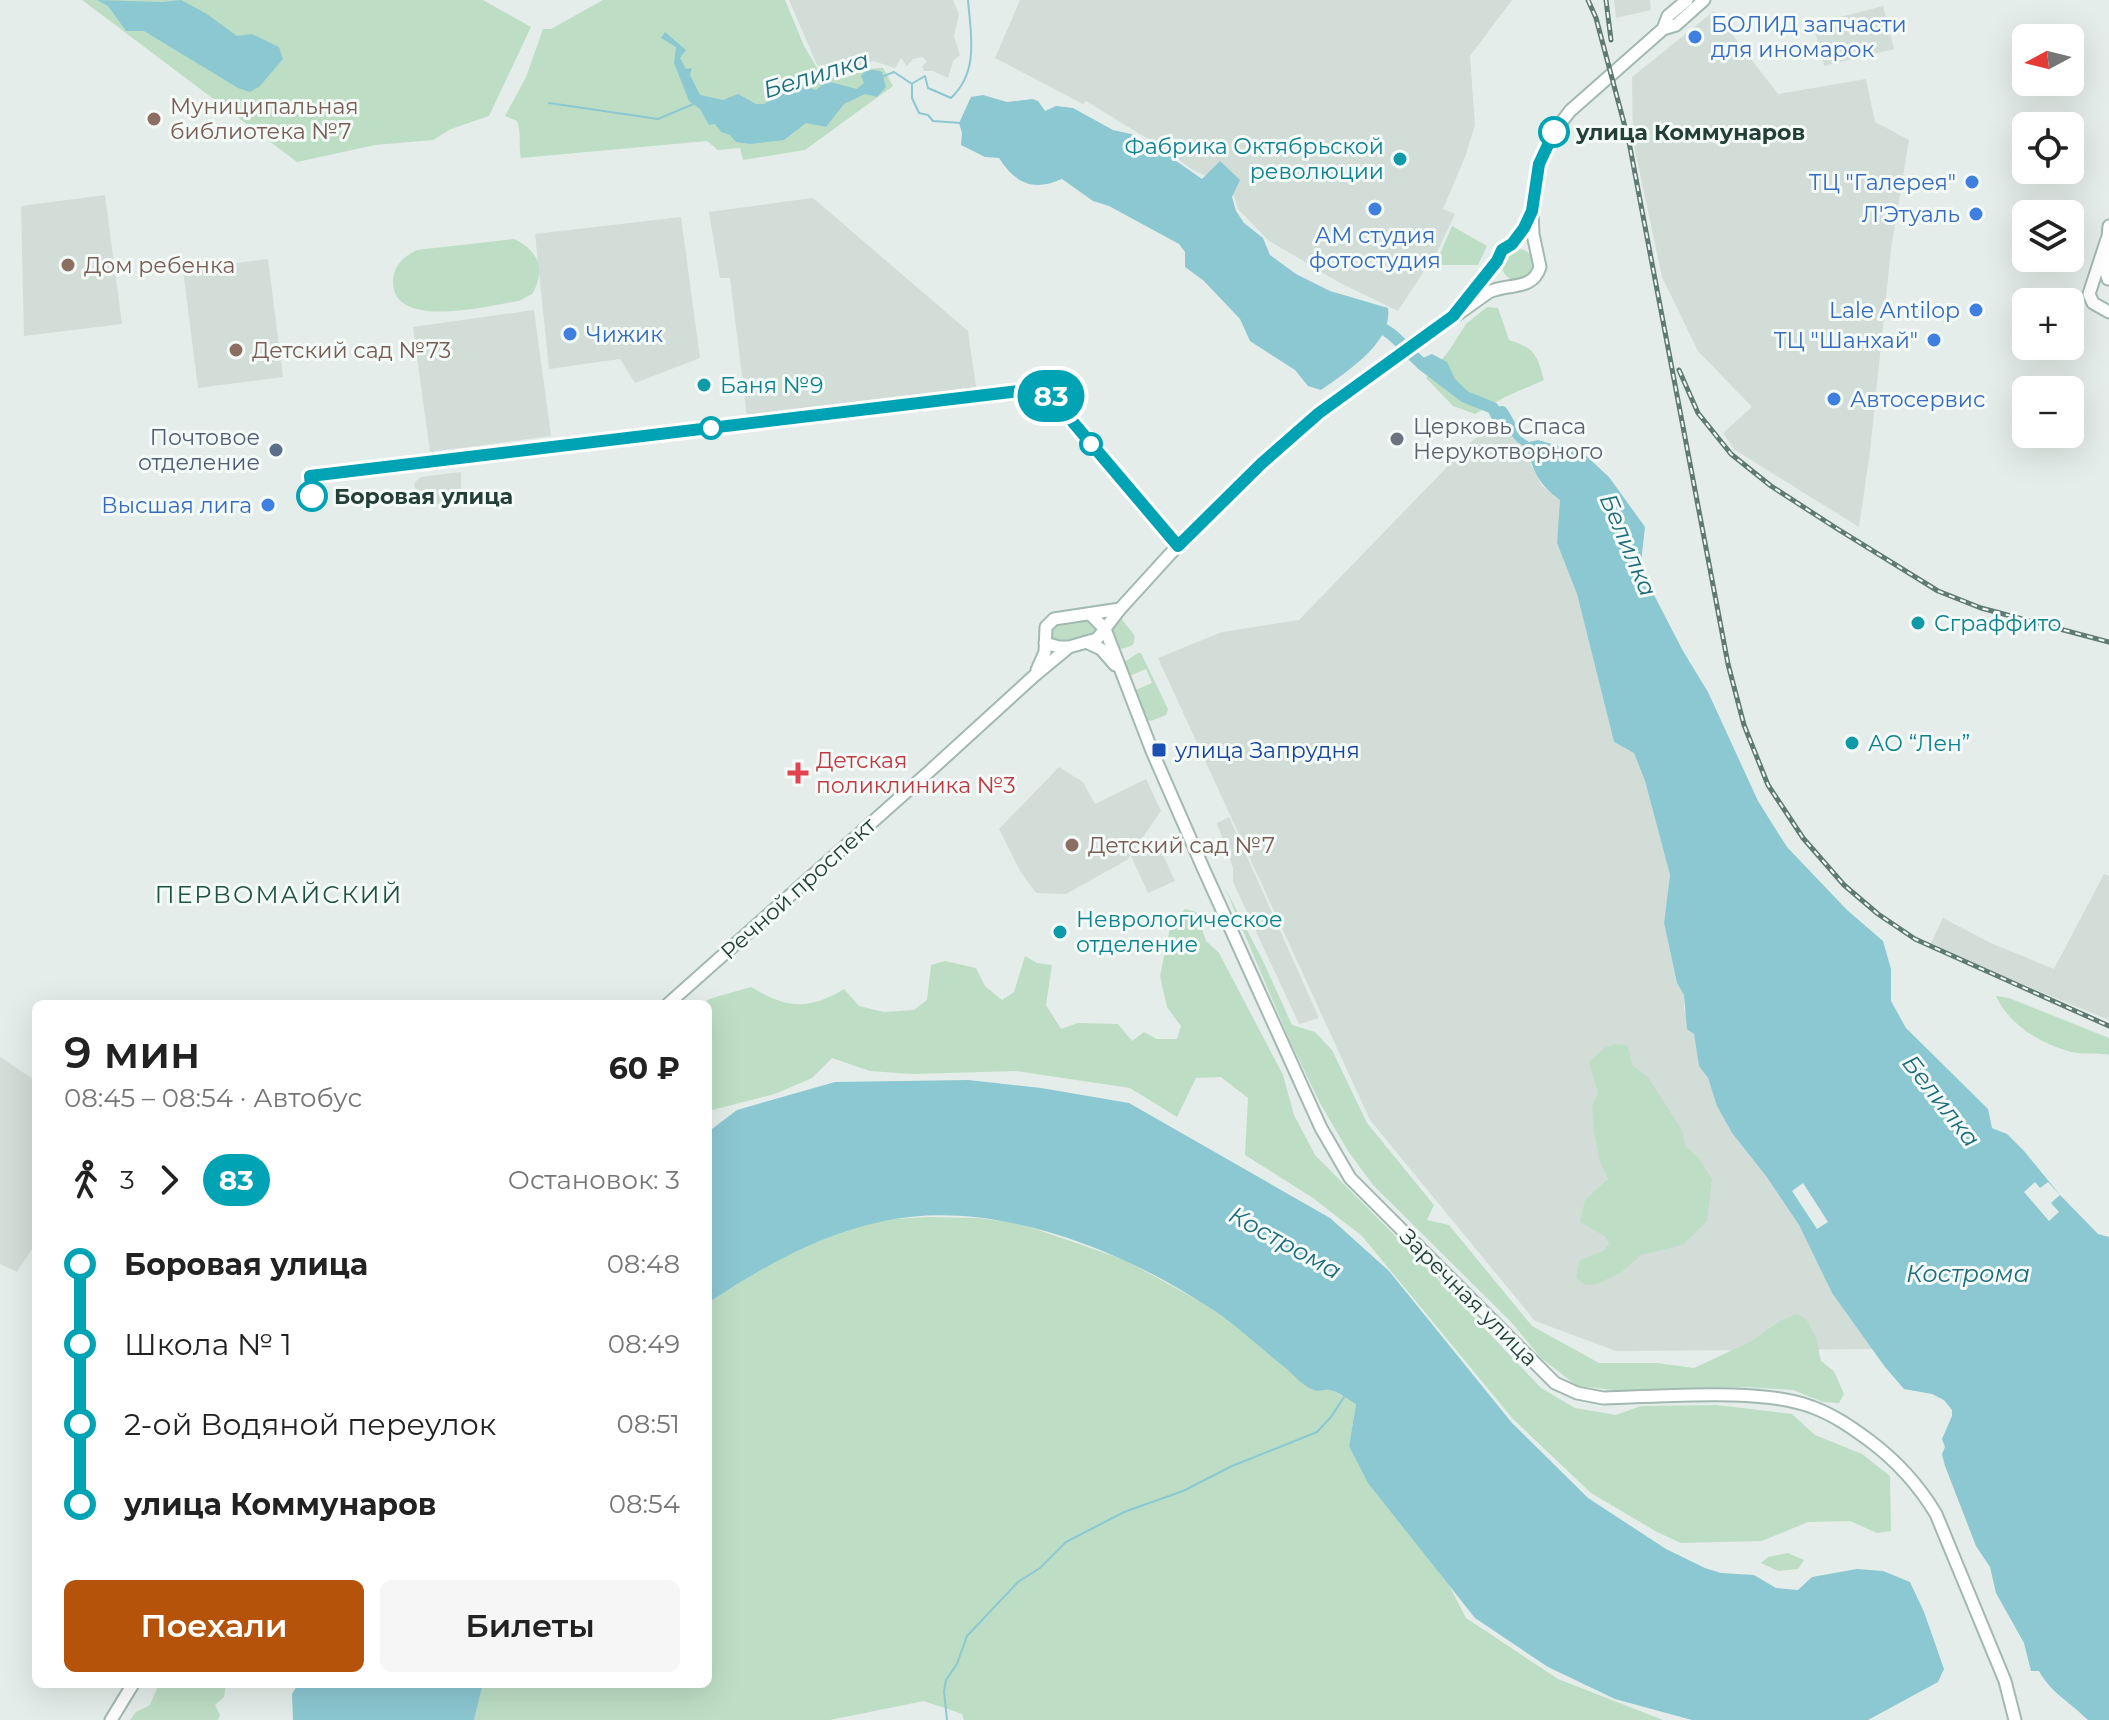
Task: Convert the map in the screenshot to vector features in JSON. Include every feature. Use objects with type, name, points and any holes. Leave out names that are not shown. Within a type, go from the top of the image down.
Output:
[{"type":"street","points":[[1663,29],[1668,16],[1687,0]]},
{"type":"street","points":[[1045,643],[1069,647],[1097,639],[1171,553],[1261,464],[1319,413],[1489,292],[1511,285],[1524,286],[1536,277],[1540,267],[1532,211],[1535,178],[1554,132],[1570,111],[1663,29],[1676,25],[1704,0]]},
{"type":"street","points":[[1453,316],[1497,261],[1502,250],[1519,236],[1532,211]]},
{"type":"street","points":[[2091,284],[2099,279],[2108,279],[2105,268],[2109,226]]},
{"type":"street","points":[[2105,308],[2089,298],[2107,239]]},
{"type":"street","points":[[1512,244],[1527,245],[1537,253]]},
{"type":"street","points":[[1497,261],[1499,273],[1511,285]]},
{"type":"street","points":[[1034,676],[1042,661],[1046,627],[1054,619],[1120,609]]},
{"type":"street","points":[[1091,615],[1105,629]]},
{"type":"street","name":"Заречная улица","points":[[1105,629],[1155,759],[1314,1113],[1350,1178],[1555,1383],[1577,1393],[1603,1398],[1759,1397],[1809,1406],[1842,1420],[1886,1454],[1903,1468],[1936,1514],[2005,1681],[2015,1720]]},
{"type":"street","points":[[1088,643],[1101,649],[1118,668]]},
{"type":"street","name":"Речной проспект","points":[[673,1000],[1069,647]]},
{"type":"street","points":[[111,1720],[131,1688]]},
{"type":"shaded area","points":[[789,0],[953,0],[959,14],[954,36],[960,55],[953,61],[948,78],[933,71],[924,71],[922,66],[927,62],[923,57],[913,59],[907,66],[901,58],[895,68],[873,61],[838,75],[826,73],[817,65]]},
{"type":"shaded area","points":[[1020,0],[1512,0],[1470,56],[1475,125],[1443,209],[1455,214],[1432,263],[1429,263],[1398,311],[1340,283],[1268,240],[1238,209],[1234,196],[1166,150],[1086,101],[1083,104],[995,58]]},
{"type":"shaded area","points":[[1614,0],[1650,0],[1651,10],[1616,18]]},
{"type":"shaded area","points":[[1883,6],[1894,49],[1824,66],[1813,24]]},
{"type":"shaded area","points":[[1714,11],[1778,94],[1866,79],[1875,122],[1909,140],[1891,249],[1859,527],[1735,450],[1723,433],[1752,407],[1698,351],[1662,277],[1633,141],[1632,77]]},
{"type":"shaded area","name":"Дом ребенка","points":[[105,195],[122,324],[24,336],[21,206]]},
{"type":"shaded area","points":[[813,198],[968,331],[976,387],[747,417],[730,278],[720,278],[709,212]]},
{"type":"shaded area","points":[[681,217],[700,358],[635,383],[620,359],[549,369],[535,234]]},
{"type":"shaded area","name":"Детский сад №73","points":[[268,259],[283,377],[198,388],[183,270]]},
{"type":"shaded area","points":[[534,310],[551,436],[430,452],[413,327]]},
{"type":"shaded area","points":[[1506,425],[1519,444],[1527,448],[1542,486],[1561,500],[1557,543],[1577,594],[1614,742],[1634,753],[1645,781],[1670,875],[1664,923],[1677,983],[1684,995],[1684,1009],[1694,1034],[1699,1066],[1708,1078],[1717,1106],[1732,1133],[1799,1225],[1832,1293],[1873,1349],[1616,1351],[1535,1321],[1370,1120],[1158,658],[1222,632],[1299,620],[1474,439]]},
{"type":"shaded area","points":[[461,472],[461,501],[419,507],[414,483],[421,477]]},
{"type":"shaded area","name":"Детский сад №7","points":[[1059,767],[1083,782],[1095,804],[1146,779],[1161,811],[1127,860],[1066,894],[1036,893],[1020,871],[999,829]]},
{"type":"shaded area","points":[[1229,817],[1319,1018],[1299,1024],[1233,882],[1233,868],[1217,823]]},
{"type":"shaded area","points":[[1158,844],[1175,881],[1148,893],[1131,856]]},
{"type":"shaded area","points":[[2104,874],[2109,876],[2109,1020],[1931,943],[1943,918],[1993,944],[2054,969]]},
{"type":"shaded area","points":[[0,1057],[32,1078],[32,1249],[17,1272],[0,1264]]},
{"type":"green space","points":[[82,0],[483,0],[531,27],[489,116],[451,129],[433,140],[375,145],[297,162]]},
{"type":"green space","points":[[603,0],[785,0],[804,46],[822,76],[848,77],[865,69],[883,68],[893,86],[805,150],[743,160],[740,148],[718,150],[707,141],[521,158],[517,121],[505,116],[526,77],[543,29],[551,29]]},
{"type":"green space","points":[[1452,226],[1487,246],[1478,265],[1435,265]]},
{"type":"green space","points":[[514,239],[534,255],[539,269],[532,294],[519,301],[466,310],[425,311],[409,306],[397,297],[393,282],[397,266],[417,250]]},
{"type":"green space","points":[[1518,249],[1529,254],[1534,265],[1529,276],[1518,281],[1507,276],[1502,265],[1507,254]]},
{"type":"green space","points":[[1487,307],[1498,308],[1509,340],[1534,354],[1544,380],[1475,414],[1453,406],[1426,378],[1466,324]]},
{"type":"green space","points":[[1121,618],[1135,636],[1133,645],[1122,649],[1117,646],[1113,635],[1115,625]]},
{"type":"green space","points":[[1091,620],[1098,630],[1093,638],[1056,643],[1050,639],[1049,630],[1054,625]]},
{"type":"green space","points":[[1141,653],[1168,709],[1166,715],[1151,721],[1141,717],[1131,692],[1152,683],[1146,669],[1129,676],[1122,666]]},
{"type":"green space","points":[[1225,888],[1292,1025],[1315,1032],[1332,1050],[1367,1123],[1434,1205],[1427,1220],[1449,1225],[1532,1326],[1599,1363],[1657,1363],[1694,1368],[1750,1342],[1780,1321],[1797,1314],[1806,1319],[1816,1338],[1821,1361],[1834,1371],[1844,1394],[1839,1403],[1823,1402],[1793,1390],[1748,1387],[1621,1391],[1577,1386],[1541,1358],[1512,1323],[1373,1185],[1348,1151],[1290,1041]]},
{"type":"green space","points":[[1185,909],[1196,912],[1206,941],[1219,953],[1283,1075],[1294,1115],[1315,1155],[1541,1388],[1575,1408],[1616,1415],[1641,1406],[1716,1405],[1792,1414],[1815,1435],[1862,1454],[1890,1476],[1891,1531],[1877,1533],[1850,1521],[1808,1522],[1762,1541],[1681,1543],[1591,1493],[1513,1419],[1362,1236],[1313,1198],[1245,1155],[1248,1098],[1221,1077],[1196,1078],[1177,1117],[1130,1088],[1016,1071],[912,1074],[870,1071],[832,1058],[812,1078],[775,1094],[712,1110],[712,1000],[708,1000],[751,987],[775,999],[797,1004],[819,1001],[844,989],[859,1006],[884,1012],[914,1010],[927,1000],[931,965],[945,961],[976,968],[985,986],[1002,1000],[1014,992],[1025,956],[1037,963],[1052,965],[1046,1005],[1061,1029],[1078,1023],[1118,1024],[1132,1041],[1144,1032],[1157,1039],[1177,1039],[1181,1026],[1167,1007],[1160,976],[1170,928]]},
{"type":"green space","points":[[1996,996],[2009,998],[2109,1038],[2109,1055],[2071,1052],[2048,1044],[2027,1032],[2009,1016]]},
{"type":"green space","points":[[1615,1044],[1628,1045],[1632,1065],[1648,1077],[1682,1130],[1685,1146],[1698,1157],[1712,1179],[1707,1221],[1683,1245],[1641,1255],[1623,1271],[1598,1284],[1586,1285],[1576,1278],[1580,1260],[1603,1251],[1609,1244],[1606,1237],[1580,1222],[1585,1200],[1608,1179],[1600,1162],[1594,1131],[1592,1107],[1598,1093],[1589,1062],[1604,1048]]},
{"type":"green space","points":[[978,1218],[1021,1224],[1125,1260],[1208,1306],[1312,1390],[1332,1390],[1356,1404],[1349,1446],[1449,1585],[1466,1618],[1558,1679],[1663,1720],[964,1720],[962,1714],[924,1701],[830,1720],[474,1720],[482,1688],[712,1688],[712,1300],[793,1252],[838,1233],[886,1220]]},
{"type":"green space","points":[[1788,1553],[1804,1560],[1798,1569],[1778,1571],[1761,1563],[1768,1557]]},
{"type":"green space","points":[[157,1688],[225,1688],[224,1697],[215,1705],[220,1715],[218,1720],[130,1720],[136,1712],[150,1705]]},
{"type":"water","points":[[97,0],[181,0],[237,36],[252,34],[279,47],[283,59],[259,87],[250,92],[238,88],[144,31],[126,31],[108,6]]},
{"type":"water","points":[[665,32],[686,50],[680,58],[686,69],[692,68],[690,75],[700,95],[723,100],[738,94],[756,104],[764,104],[799,84],[816,90],[826,81],[857,89],[864,83],[861,76],[874,70],[882,72],[886,87],[877,97],[865,94],[844,104],[826,127],[806,123],[784,140],[750,144],[736,142],[715,124],[709,125],[700,109],[689,101],[674,63],[676,47],[661,38]]},
{"type":"water","points":[[983,95],[1007,102],[1033,99],[1045,111],[1056,106],[1073,108],[1113,130],[1131,134],[1159,149],[1202,179],[1220,161],[1240,180],[1232,197],[1236,211],[1244,223],[1263,238],[1270,255],[1296,274],[1330,291],[1388,308],[1388,321],[1376,345],[1321,390],[1308,386],[1295,370],[1250,341],[1240,319],[1204,281],[1185,267],[1185,252],[1179,244],[1109,206],[1093,201],[1062,179],[1042,185],[1026,183],[1012,174],[999,158],[985,157],[961,145],[959,123],[971,97]]},
{"type":"water","points":[[1432,354],[1447,362],[1455,379],[1483,406],[1462,402],[1417,368],[1411,359]]},
{"type":"water","name":"Кострома","points":[[1502,412],[1508,414],[1520,436],[1529,442],[1538,440],[1583,453],[1609,477],[1645,527],[1641,563],[1653,593],[1708,692],[1758,801],[1787,847],[1847,910],[1883,941],[1891,969],[1891,1001],[1906,1028],[1988,1109],[1992,1128],[2007,1134],[2098,1234],[2109,1237],[2109,1720],[2088,1720],[2055,1692],[2039,1671],[2031,1671],[2024,1643],[1996,1593],[1990,1567],[1976,1546],[1945,1466],[1942,1439],[1952,1410],[1944,1400],[1932,1394],[1904,1389],[1885,1367],[1832,1293],[1799,1225],[1732,1133],[1717,1106],[1708,1078],[1699,1066],[1694,1034],[1687,1029],[1684,995],[1677,983],[1664,923],[1670,875],[1645,781],[1634,753],[1614,742],[1577,594],[1557,543],[1560,500],[1538,478],[1527,448],[1510,433]]},
{"type":"water","name":"Кострома","points":[[968,1080],[1041,1088],[1129,1103],[1330,1218],[1389,1271],[1512,1423],[1588,1498],[1666,1549],[1721,1573],[1754,1575],[1776,1588],[1798,1590],[1812,1577],[1857,1569],[1883,1571],[1910,1582],[1944,1669],[1938,1682],[1868,1720],[1692,1720],[1615,1699],[1548,1667],[1475,1618],[1368,1483],[1349,1446],[1356,1404],[1332,1391],[1316,1391],[1308,1387],[1228,1321],[1172,1285],[1134,1265],[1052,1233],[1010,1222],[967,1216],[925,1216],[884,1221],[837,1234],[792,1253],[712,1300],[712,1129],[737,1110],[835,1082]]},
{"type":"water","points":[[296,1688],[482,1688],[474,1720],[293,1720],[292,1694]]},
{"type":"pier","points":[[2035,1182],[2040,1188],[2048,1182],[2060,1195],[2051,1203],[2059,1212],[2049,1221],[2024,1192]]},
{"type":"pier","points":[[1803,1183],[1828,1222],[1817,1229],[1792,1191]]},
{"type":"waterway","points":[[913,83],[925,76],[928,88],[951,98],[960,88],[966,77],[971,53],[968,0]]},
{"type":"waterway","name":"Белилка","points":[[884,76],[894,72],[912,84],[912,98],[919,113],[928,115],[933,121],[961,123]]},
{"type":"waterway","name":"Белилка","points":[[549,103],[658,119],[696,103]]},
{"type":"waterway","name":"Белилка","points":[[1372,325],[1394,336],[1425,366]]},
{"type":"waterway","name":"Белилка","points":[[1468,398],[1493,408],[1496,414],[1502,412],[1509,424]]},
{"type":"waterway","points":[[947,1720],[946,1680],[957,1664],[967,1636],[1018,1582],[1040,1568],[1066,1542],[1124,1512],[1183,1491],[1232,1466],[1317,1432],[1344,1397]]},
{"type":"railway","points":[[1588,0],[1596,18],[1629,142],[1728,664],[1744,725],[1768,785],[1803,838],[1844,885],[1878,914],[1915,939],[2109,1026]]},
{"type":"railway","points":[[1606,0],[1611,40]]},
{"type":"railway","points":[[1679,370],[1698,413],[1731,454],[1771,486],[1836,528],[1938,591],[1981,608],[2109,642]]},
{"type":"bus line","name":"83","points":[[312,496],[310,476],[1044,388],[1178,546],[1261,464],[1319,413],[1453,316],[1497,261],[1502,250],[1512,244],[1524,228],[1532,211],[1539,164],[1554,132]]},
{"type":"place","name":"БОЛИД запчасти для иномарок","points":[[1695,37]]},
{"type":"place","name":"Муниципальная библиотека №7","points":[[154,119]]},
{"type":"place","name":"улица Коммунаров","points":[[1554,132]]},
{"type":"place","name":"Фабрика Октябрьской революции","points":[[1400,159]]},
{"type":"place","name":"ТЦ \"Галерея\"","points":[[1972,182]]},
{"type":"place","name":"АМ студия фотостудия","points":[[1375,209]]},
{"type":"place","name":"Л'Этуаль","points":[[1976,214]]},
{"type":"place","name":"Дом ребенка","points":[[68,265]]},
{"type":"place","name":"Lale Antilop","points":[[1976,310]]},
{"type":"place","name":"Чижик","points":[[570,334]]},
{"type":"place","name":"ТЦ \"Шанхай\"","points":[[1934,340]]},
{"type":"place","name":"Детский сад №73","points":[[236,350]]},
{"type":"place","name":"Баня №9","points":[[704,385]]},
{"type":"place","name":"Автосервис","points":[[1834,399]]},
{"type":"place","name":"Церковь Спаса Нерукотворного","points":[[1397,439]]},
{"type":"place","name":"Почтовое отделение","points":[[276,450]]},
{"type":"place","name":"Боровая улица","points":[[312,496]]},
{"type":"place","name":"Высшая лига","points":[[268,505]]},
{"type":"place","name":"Сграффито","points":[[1918,623]]},
{"type":"place","name":"АО “Лен”","points":[[1852,743]]},
{"type":"place","name":"улица Запрудня","points":[[1159,750]]},
{"type":"place","name":"Детская поликлиника №3","points":[[798,773]]},
{"type":"place","name":"Детский сад №7","points":[[1072,845]]},
{"type":"place","name":"Неврологическое отделение","points":[[1060,932]]},
{"type":"district","name":"ПЕРВОМАЙСКИЙ","points":[[279,895]]}]
